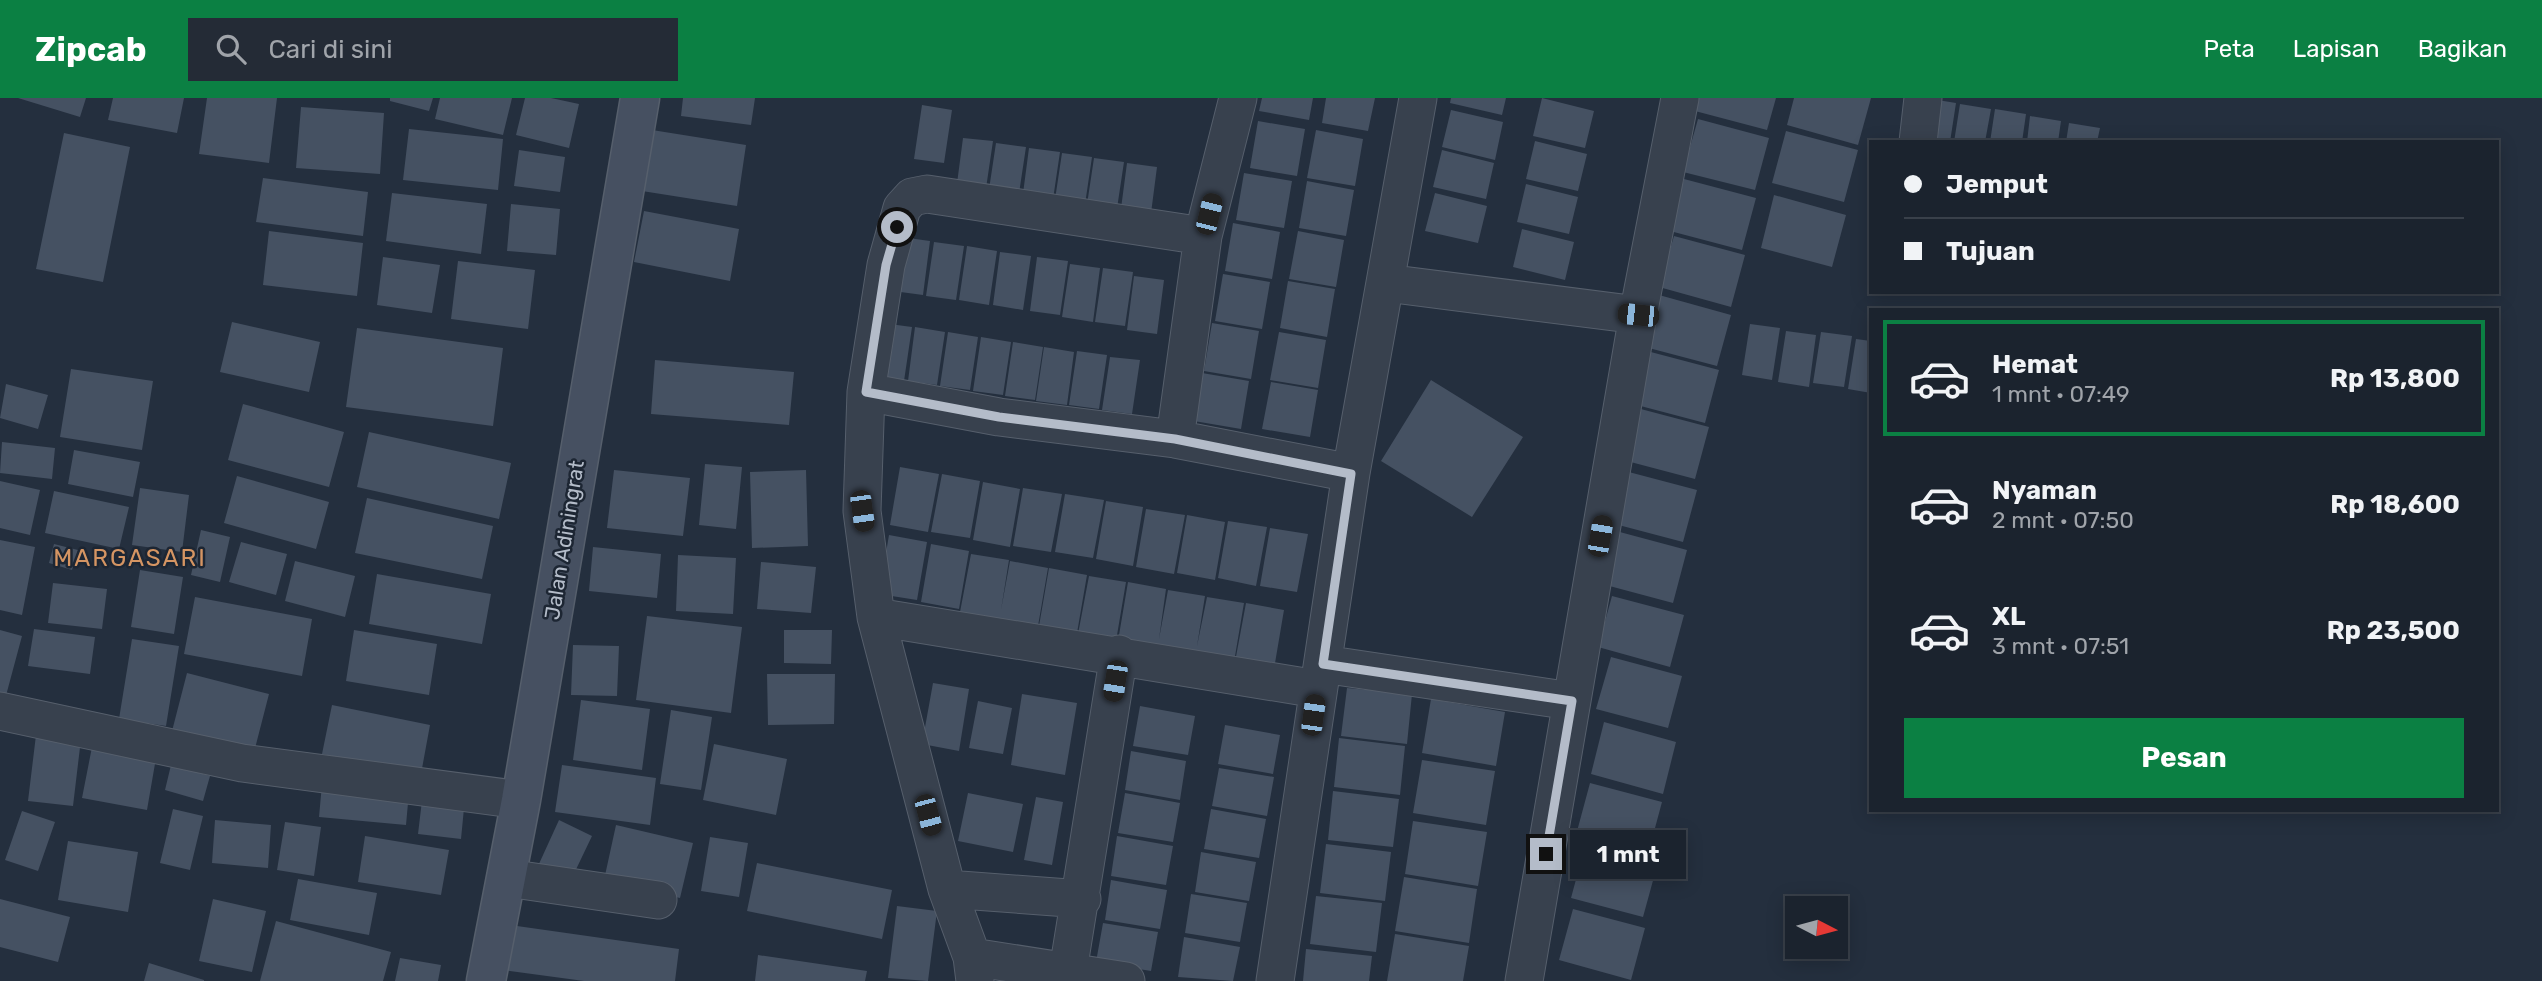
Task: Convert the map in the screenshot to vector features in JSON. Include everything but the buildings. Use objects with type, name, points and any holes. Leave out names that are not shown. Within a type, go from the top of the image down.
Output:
[{"type":"street","name":"Jalan Adiningrat","points":[[485,981],[521,800],[640,98]]},
{"type":"street","points":[[1175,439],[1203,236],[1238,98]]},
{"type":"street","points":[[1275,981],[1351,474],[1418,98]]},
{"type":"street","points":[[1524,981],[1638,315],[1680,98]]},
{"type":"street","points":[[1918,140],[1923,98]]},
{"type":"street","points":[[1126,981],[1068,971],[973,969],[947,889],[876,617],[862,511],[866,392],[886,265],[902,208],[912,197],[927,194],[1203,236]]},
{"type":"street","points":[[1386,283],[1638,315]]},
{"type":"street","points":[[866,392],[999,417],[1175,439],[1351,474]]},
{"type":"street","points":[[876,617],[1119,654],[1320,677],[1572,701]]},
{"type":"street","points":[[1068,971],[1082,899],[1119,654]]},
{"type":"street","points":[[0,711],[242,763],[521,800]]},
{"type":"street","points":[[507,878],[658,900]]},
{"type":"street","points":[[947,889],[1082,899]]},
{"type":"district","name":"MARGASARI","points":[[130,558]]},
{"type":"route","points":[[897,227],[886,265],[866,392],[999,417],[1175,439],[1351,474],[1323,664],[1572,701],[1546,854]]}]
